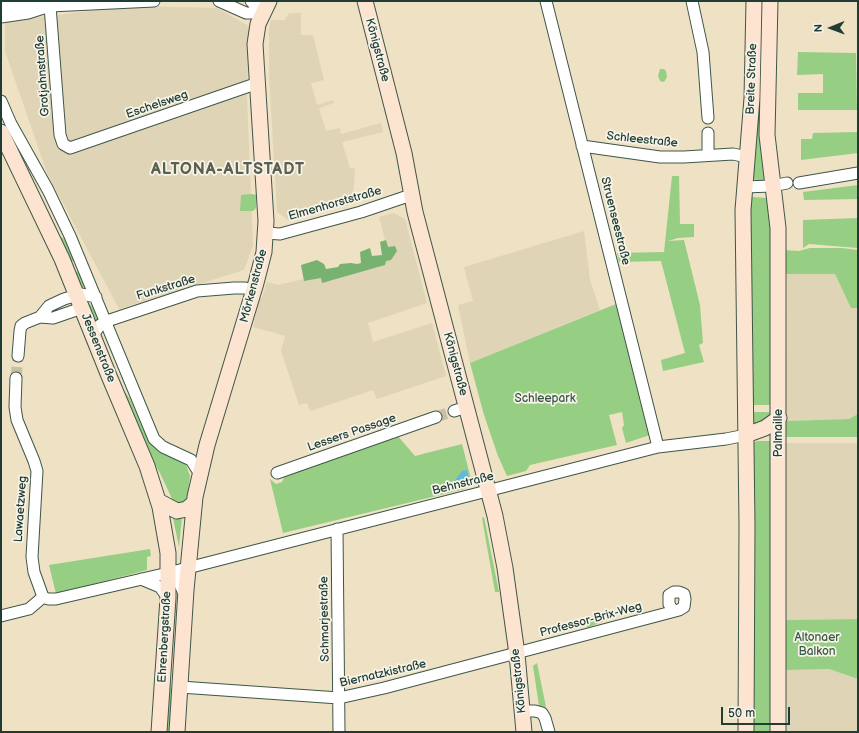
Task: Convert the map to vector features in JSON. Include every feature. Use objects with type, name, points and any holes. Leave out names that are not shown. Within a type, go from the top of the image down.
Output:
[{"type":"main road","name":"Königstraße","points":[[365,1],[404,152],[411,195],[460,409],[488,491],[505,568],[517,654],[524,732]]},
{"type":"main road","name":"Breite Straße","points":[[747,157],[752,104],[754,1]]},
{"type":"main road","name":"Breite Straße","points":[[767,135],[770,1]]},
{"type":"main road","name":"Mörkenstraße","points":[[188,567],[194,503],[200,474],[264,252],[266,233],[256,34],[266,7]]},
{"type":"main road","name":"Jessenstraße","points":[[1,132],[48,226],[147,466],[158,501],[167,542],[168,573]]},
{"type":"main road","name":"Palmaille","points":[[767,135],[778,228],[778,732]]},
{"type":"main road","points":[[746,732],[744,187],[747,157]]},
{"type":"main road","points":[[746,435],[765,428],[779,418]]},
{"type":"main road","points":[[158,501],[178,511],[187,509],[194,503]]},
{"type":"main road","name":"Ehrenbergstraße","points":[[177,732],[188,567]]},
{"type":"main road","name":"Ehrenbergstraße","points":[[159,732],[168,598],[168,573]]},
{"type":"street","points":[[1,17],[28,13],[50,6],[154,1]]},
{"type":"street","points":[[219,1],[246,13],[266,7]]},
{"type":"street","points":[[251,1],[266,7]]},
{"type":"street","name":"Struenseestraße","points":[[546,1],[658,447]]},
{"type":"street","points":[[692,1],[703,52],[708,118]]},
{"type":"street","points":[[1,6],[38,3],[50,6]]},
{"type":"street","name":"Grotjahnstraße","points":[[50,6],[60,135],[63,144]]},
{"type":"street","name":"Eschelsweg","points":[[63,144],[70,148],[258,83]]},
{"type":"street","name":"Jessenstraße","points":[[1,101],[11,124],[60,213],[107,321],[154,439],[163,447],[191,460],[200,474]]},
{"type":"street","points":[[708,133],[708,155]]},
{"type":"street","name":"Schleestraße","points":[[582,146],[660,157],[684,158],[733,154],[747,157]]},
{"type":"street","points":[[799,183],[858,174]]},
{"type":"street","points":[[744,187],[772,186],[787,183]]},
{"type":"street","name":"Elmenhorststraße","points":[[266,233],[280,234],[360,212],[411,195]]},
{"type":"street","name":"Funkstraße","points":[[93,335],[100,325],[107,321],[197,291],[245,288],[254,291]]},
{"type":"street","points":[[40,317],[53,318],[79,301],[81,294],[96,297]]},
{"type":"street","points":[[18,356],[21,326],[40,317],[49,306],[79,301]]},
{"type":"street","name":"Lawaetzweg","points":[[16,378],[15,407],[17,420],[37,471],[32,557],[34,572],[43,597]]},
{"type":"street","name":"Lessers Passage","points":[[277,474],[436,417]]},
{"type":"street","name":"Behnstraße","points":[[43,597],[48,599],[56,599],[168,573],[658,447],[726,439],[746,435]]},
{"type":"street","name":"Schmarjestraße","points":[[337,529],[339,732]]},
{"type":"street","name":"Ehrenbergstraße","points":[[168,573],[179,582],[186,597]]},
{"type":"street","points":[[140,579],[160,587],[168,598]]},
{"type":"street","points":[[1,616],[30,609],[43,597]]},
{"type":"street","name":"Professor-Brix-Weg","points":[[517,654],[673,611]]},
{"type":"street","name":"Biernatzkistraße","points":[[180,687],[339,698],[390,687],[517,654]]},
{"type":"street","points":[[523,711],[535,711],[542,714],[545,718],[549,732]]},
{"type":"shaded area","points":[[132,6],[217,8],[249,26],[247,97],[253,246],[244,270],[119,309],[47,173],[5,51],[5,21]]},
{"type":"shaded area","points":[[301,13],[301,35],[313,35],[324,80],[311,83],[317,105],[333,100],[334,103],[319,108],[326,131],[340,128],[341,134],[381,123],[383,132],[342,142],[350,168],[355,168],[353,203],[290,221],[277,212],[269,75],[269,30],[271,20],[285,20],[288,14]]},
{"type":"shaded area","points":[[394,213],[405,219],[427,303],[368,323],[373,342],[432,323],[446,376],[377,399],[373,390],[310,411],[307,403],[299,405],[281,351],[285,336],[253,327],[259,298],[262,298],[267,282],[278,285],[390,259],[379,217]]},
{"type":"shaded area","points":[[584,231],[590,280],[600,310],[470,363],[458,305],[473,301],[464,267]]},
{"type":"shaded area","points":[[787,274],[835,274],[851,307],[858,308],[858,414],[850,419],[786,421]]},
{"type":"shaded area","points":[[785,443],[858,443],[858,619],[785,620]]},
{"type":"shaded area","points":[[829,669],[858,679],[858,732],[786,732],[786,670]]},
{"type":"green space","points":[[760,1],[764,1],[766,179],[763,181],[752,179]]},
{"type":"green space","points":[[798,52],[856,53],[857,110],[798,110],[798,93],[823,93],[823,74],[797,75]]},
{"type":"green space","points":[[660,69],[664,69],[666,71],[667,77],[664,82],[660,81],[658,76]]},
{"type":"green space","points":[[858,132],[858,153],[801,160],[801,139],[812,139],[813,133]]},
{"type":"green space","points":[[672,176],[679,176],[680,224],[694,224],[694,237],[678,238],[668,241],[684,240],[700,305],[703,343],[699,345],[704,362],[663,371],[661,360],[685,353],[661,261],[619,262],[617,253],[664,252]]},
{"type":"green space","points":[[858,185],[858,199],[804,200],[803,192]]},
{"type":"green space","points":[[241,195],[256,195],[256,208],[253,211],[240,211]]},
{"type":"green space","points":[[752,197],[768,198],[771,209],[774,405],[751,405],[749,200]]},
{"type":"green space","points":[[858,218],[858,248],[809,244],[803,248],[803,220]]},
{"type":"green space","points":[[61,237],[69,241],[79,259],[70,262],[59,240]]},
{"type":"green space","points":[[386,240],[388,247],[395,246],[397,251],[391,260],[386,261],[385,265],[322,283],[321,278],[304,281],[301,265],[317,260],[324,264],[326,269],[338,267],[340,264],[361,263],[360,252],[370,248],[372,256],[382,255],[380,242]]},
{"type":"green space","points":[[810,248],[842,248],[858,250],[858,308],[851,308],[835,274],[787,274],[783,268],[783,250],[799,251]]},
{"type":"green space","points":[[83,269],[89,291],[80,289],[74,273]]},
{"type":"green space","points":[[87,302],[93,307],[98,320],[94,325]]},
{"type":"green space","name":"Schleepark","points":[[616,304],[650,435],[626,443],[622,428],[624,425],[622,412],[609,415],[617,445],[530,465],[526,471],[507,476],[498,456],[484,415],[470,363]]},
{"type":"green space","points":[[120,385],[130,399],[145,433],[148,432],[161,452],[181,461],[186,465],[190,476],[187,501],[181,506],[174,503],[160,473],[138,437]]},
{"type":"green space","points":[[752,412],[772,412],[764,422],[754,425]]},
{"type":"green space","points":[[858,414],[858,437],[786,437],[786,421],[849,419]]},
{"type":"green space","points":[[397,435],[415,456],[462,444],[471,479],[465,489],[283,533],[270,479],[276,484],[282,482],[286,473]]},
{"type":"green space","points":[[758,441],[770,441],[773,444],[773,732],[751,732],[752,443]]},
{"type":"green space","points":[[172,513],[182,517],[179,547]]},
{"type":"green space","points":[[484,517],[499,592],[495,592],[482,518]]},
{"type":"green space","points":[[150,549],[151,556],[147,557],[147,570],[56,594],[49,565]]},
{"type":"green space","points":[[171,604],[176,604],[169,680],[172,692],[170,732],[165,732]]},
{"type":"green space","name":"Altonaer Balkon","points":[[858,619],[858,679],[829,669],[786,670],[785,620]]},
{"type":"green space","points":[[588,620],[606,620],[587,628]]},
{"type":"green space","points":[[537,663],[546,707],[539,706],[533,666]]},
{"type":"water","points":[[467,470],[469,480],[464,487],[453,490],[452,484],[462,471]]},
{"type":"tunnel","points":[[16,378],[18,356]]},
{"type":"tunnel","points":[[436,417],[454,411]]},
{"type":"district","name":"ALTONA-ALTSTADT","points":[[228,170]]}]
